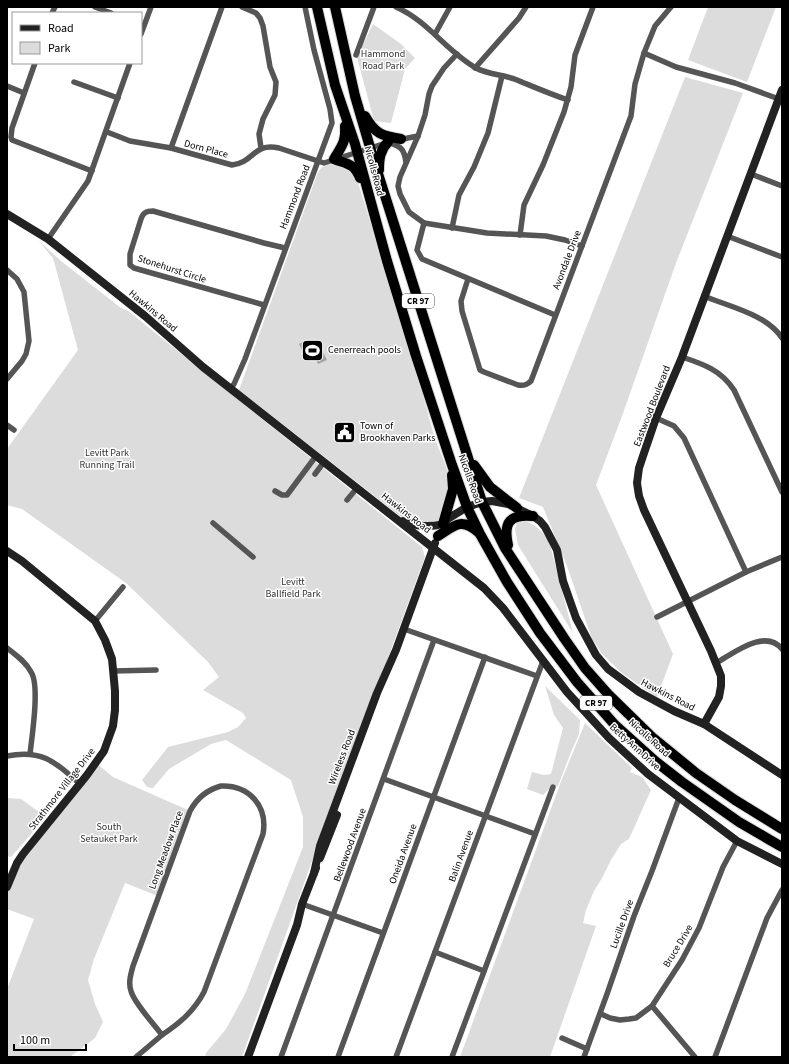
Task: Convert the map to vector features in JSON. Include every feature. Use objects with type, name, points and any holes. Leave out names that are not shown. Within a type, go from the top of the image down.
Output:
[{"type":"highway","name":"Nicolls Road","points":[[317,7],[335,85],[345,114],[412,341],[452,465],[467,507],[480,534],[507,582],[540,633],[577,682],[615,725],[655,761],[682,782],[739,822],[782,847]]},
{"type":"highway","name":"Nicolls Road","points":[[335,7],[356,102],[440,373],[482,502],[511,557],[585,668],[624,710],[652,737],[696,773],[735,800],[782,829]]},
{"type":"highway","points":[[356,102],[370,126],[376,132],[386,136],[402,139]]},
{"type":"highway","points":[[345,114],[345,138],[341,150],[334,159],[351,165],[357,171],[369,196]]},
{"type":"highway","points":[[379,176],[380,154],[388,142]]},
{"type":"highway","points":[[467,454],[478,472],[490,487],[518,508]]},
{"type":"highway","points":[[443,524],[453,489],[452,465]]},
{"type":"highway","points":[[511,557],[506,535],[508,525],[516,516],[533,516]]},
{"type":"highway","points":[[438,536],[460,524],[466,524],[480,534]]},
{"type":"street","points":[[95,7],[108,12]]},
{"type":"street","points":[[142,25],[151,7]]},
{"type":"street","points":[[171,148],[222,7]]},
{"type":"street","points":[[242,7],[256,12],[260,18],[263,26],[270,67],[276,82],[275,94],[263,119],[259,134],[261,148],[272,146],[324,163],[388,142],[418,136]]},
{"type":"street","name":"Hammond Road","points":[[230,389],[242,367],[332,123],[304,7]]},
{"type":"street","points":[[356,55],[374,7]]},
{"type":"street","points":[[396,7],[415,17],[475,68],[516,80],[568,100]]},
{"type":"street","points":[[435,34],[450,7]]},
{"type":"street","points":[[475,68],[519,18],[526,7]]},
{"type":"street","points":[[520,235],[525,201],[543,165],[568,100],[575,54],[593,7]]},
{"type":"street","name":"Avondale Drive","points":[[468,279],[460,301],[480,370],[518,385],[523,386],[528,384],[531,380],[631,116],[635,94],[635,84],[644,53],[655,26],[671,7]]},
{"type":"street","points":[[644,53],[676,67],[735,83],[779,99]]},
{"type":"street","points":[[457,54],[444,68],[432,86],[418,136],[400,177],[398,186],[400,194],[409,212],[424,223],[487,233],[556,238],[582,246]]},
{"type":"street","points":[[35,64],[12,128],[12,140],[92,171]]},
{"type":"street","points":[[48,239],[85,187],[107,132],[130,64]]},
{"type":"street","points":[[452,228],[459,195],[474,167],[488,133],[502,76]]},
{"type":"street","points":[[74,82],[118,98]]},
{"type":"street","points":[[7,86],[24,93]]},
{"type":"street","name":"Eastwood Boulevard","points":[[704,724],[721,691],[721,676],[688,602],[644,510],[637,483],[639,468],[656,418],[682,357],[782,90]]},
{"type":"street","name":"Dorn Place","points":[[107,132],[141,144],[171,148],[232,165],[240,164],[247,160],[253,153],[261,148]]},
{"type":"street","points":[[388,142],[401,148],[404,152],[406,163]]},
{"type":"street","points":[[751,174],[782,186]]},
{"type":"street","name":"Stonehurst Circle","points":[[264,305],[134,268],[130,265],[130,254],[141,219],[143,214],[148,211],[153,211],[285,248]]},
{"type":"street","name":"Hawkins Road","points":[[7,214],[48,239],[145,316],[230,389],[433,548],[443,524],[448,518],[467,507],[482,502],[492,501],[508,504],[540,521],[545,527],[557,550],[563,581],[569,601],[576,618],[596,655],[617,676],[639,692],[674,711],[704,724],[782,775]]},
{"type":"street","points":[[424,223],[417,250],[422,259],[555,315]]},
{"type":"street","points":[[727,236],[782,257]]},
{"type":"street","points":[[7,270],[17,279],[24,292],[29,341],[26,354],[22,361],[7,378]]},
{"type":"street","points":[[704,296],[763,320],[775,329],[782,338]]},
{"type":"street","points":[[682,357],[716,370],[728,381],[782,492]]},
{"type":"street","points":[[656,418],[674,426],[684,438],[746,572]]},
{"type":"street","points":[[7,425],[14,430]]},
{"type":"street","points":[[275,491],[282,495],[287,494],[316,456]]},
{"type":"street","points":[[315,474],[324,462]]},
{"type":"street","points":[[347,500],[357,488]]},
{"type":"street","points":[[395,518],[414,525],[433,527],[443,524]]},
{"type":"street","points":[[213,523],[253,557]]},
{"type":"street","name":"Wireless Road","points":[[248,1057],[297,924],[302,904],[325,848],[433,548]]},
{"type":"street","name":"Betty Ann Drive","points":[[433,548],[484,588],[495,599],[567,692],[609,738],[648,774],[737,840],[782,864]]},
{"type":"street","name":"Strathmore Village Drive","points":[[7,551],[22,561],[95,621],[108,645],[112,659],[116,702],[112,732],[101,757],[23,854],[17,863],[7,887]]},
{"type":"street","points":[[657,616],[746,572],[782,557]]},
{"type":"street","points":[[95,621],[123,587]]},
{"type":"street","points":[[404,629],[537,676]]},
{"type":"street","name":"Bellewood Avenue","points":[[281,1057],[434,640]]},
{"type":"street","points":[[716,663],[758,641],[773,641],[782,649]]},
{"type":"street","points":[[7,648],[32,672],[35,681],[30,754]]},
{"type":"street","name":"Oneida Avenue","points":[[338,1057],[485,657]]},
{"type":"street","name":"Balin Avenue","points":[[396,1057],[543,661]]},
{"type":"street","points":[[113,671],[156,670]]},
{"type":"street","points":[[7,756],[30,754],[48,759],[56,763],[80,784]]},
{"type":"street","points":[[384,779],[535,834]]},
{"type":"street","name":"Long Meadow Place","points":[[136,1057],[162,1035],[179,1024],[200,1001],[263,834],[264,816],[261,808],[245,791],[234,787],[221,786],[210,790],[201,796],[190,811],[133,966],[130,982],[131,991],[137,1002],[162,1035]]},
{"type":"street","points":[[452,1057],[553,787]]},
{"type":"street","name":"Lucille Drive","points":[[584,1057],[601,1014],[634,916],[679,798]]},
{"type":"street","name":"Bruce Drive","points":[[601,1014],[620,1020],[636,1018],[652,1006],[699,928],[723,867],[737,840]]},
{"type":"street","points":[[715,1057],[766,918],[782,890]]},
{"type":"street","points":[[302,904],[383,933]]},
{"type":"street","name":"Wireless Road","points":[[243,1057],[292,922],[302,904]]},
{"type":"street","points":[[435,952],[484,971]]},
{"type":"street","points":[[652,1006],[695,1057]]},
{"type":"street","points":[[562,1038],[587,1050]]},
{"type":"green space","points":[[708,7],[776,7],[747,82],[688,60]]},
{"type":"green space","name":"Hammond Road Park","points":[[373,24],[401,44],[415,58],[405,69],[391,123],[374,121],[357,57]]},
{"type":"green space","points":[[685,77],[743,93],[676,263],[596,485],[673,654],[657,697],[623,674],[603,655],[592,639],[567,566],[543,507],[519,498]]},
{"type":"green space","points":[[333,163],[354,170],[417,372],[434,436],[451,480],[443,517],[431,528],[418,530],[239,390],[318,172],[322,167]]},
{"type":"green space","points":[[38,240],[61,261],[121,308],[127,310],[422,547],[425,557],[348,767],[346,766],[242,1057],[205,1057],[206,1053],[226,1029],[245,994],[303,847],[303,817],[291,780],[226,740],[211,744],[169,769],[153,788],[147,787],[142,780],[168,747],[228,732],[238,727],[246,718],[243,713],[203,690],[219,677],[208,662],[126,583],[22,509],[7,505],[7,449],[78,350],[53,258]]},
{"type":"green space","points":[[524,521],[535,526],[549,541],[573,633],[518,545],[515,529],[517,523]]},
{"type":"green space","points":[[545,686],[580,720],[579,734],[558,786],[550,788],[543,795],[527,789],[532,772],[544,775],[551,774],[563,728],[554,715]]},
{"type":"green space","points":[[585,723],[632,768],[630,772],[642,777],[651,790],[629,839],[621,844],[611,860],[594,891],[586,910],[583,923],[596,926],[550,1057],[460,1057],[560,784]]},
{"type":"green space","name":"South Setauket Park","points":[[96,763],[113,777],[190,811],[158,896],[125,883],[94,959],[88,980],[95,1004],[103,1022],[95,1038],[70,1057],[7,1057],[7,989],[34,919],[7,909],[7,887],[12,874]]},
{"type":"green space","points":[[7,798],[21,799],[46,817],[11,857],[7,856]]},
{"type":"shaded area","points":[[307,340],[311,348],[319,344],[327,360],[318,364],[315,357],[307,360],[299,344]]},
{"type":"place","name":"Cenerreach pools","points":[[312,350]]},
{"type":"place","name":"Town of Brookhaven Parks","points":[[345,432]]},
{"type":"park label","name":"Levitt Park Running Trail","points":[[107,458]]},
{"type":"park label","name":"Levitt Ballfield Park","points":[[293,588]]}]
